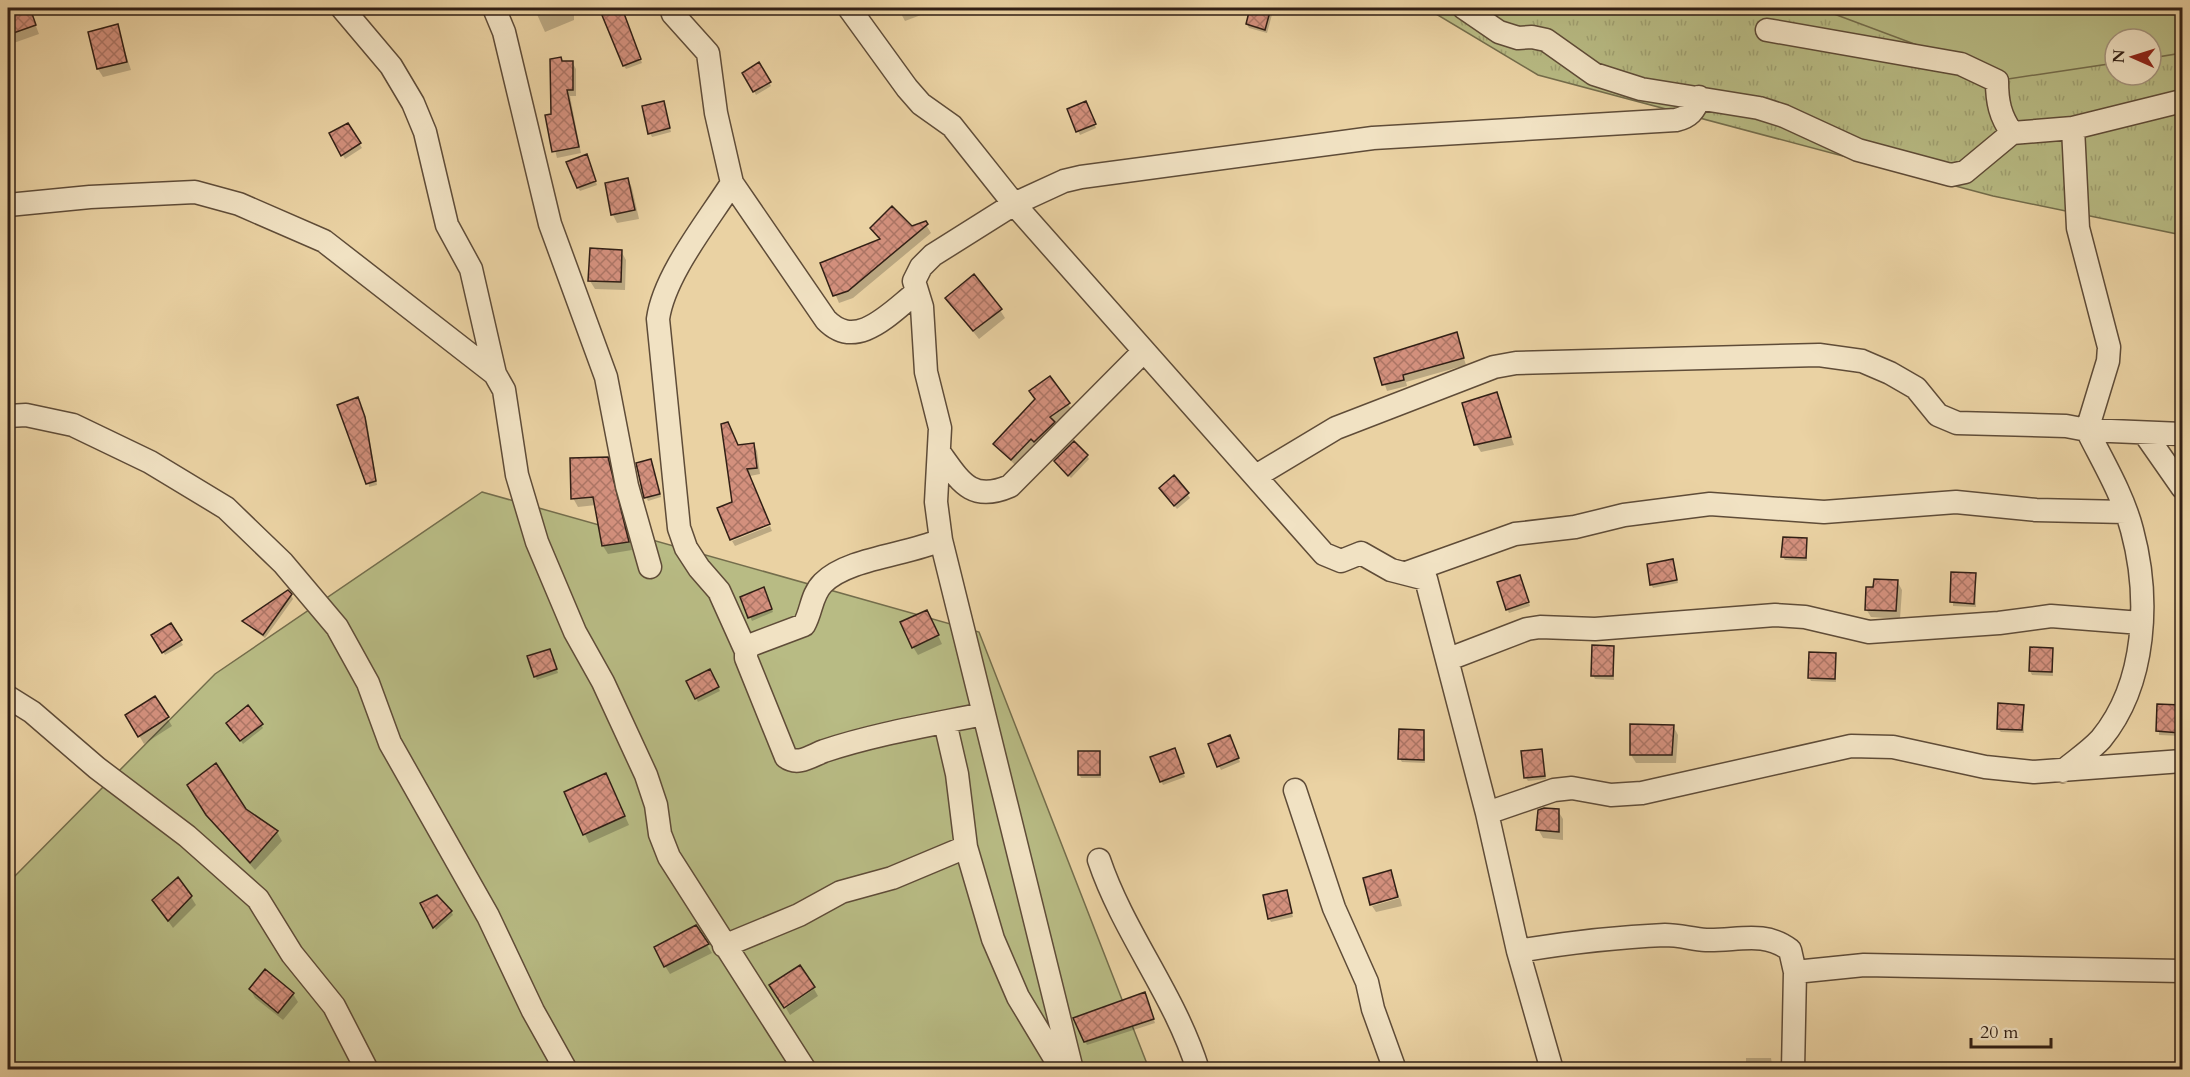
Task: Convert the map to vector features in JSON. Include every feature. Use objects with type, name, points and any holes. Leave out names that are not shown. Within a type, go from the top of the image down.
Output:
[{"type":"street","points":[[342,8],[391,66],[413,103],[425,132],[447,225],[471,269],[495,374],[504,390],[517,475],[537,542],[575,632],[642,764],[656,805],[660,834],[669,857],[805,1070]]},
{"type":"street","points":[[494,8],[504,32],[550,224],[606,377],[627,486],[650,567]]},
{"type":"street","points":[[671,8],[708,53],[716,113],[732,183],[825,320],[835,329],[846,334],[873,326],[917,292]]},
{"type":"street","points":[[849,8],[907,88],[921,104],[952,126],[1014,204],[1324,554],[1333,560],[1341,561],[1361,553],[1391,570],[1426,579],[1430,585],[1433,611],[1449,659],[1518,951],[1552,1070]]},
{"type":"street","points":[[1464,8],[1499,32],[1518,38],[1546,40],[1594,74],[1641,89],[1759,108],[1784,116],[1858,150],[1951,175],[1965,172],[2012,133],[2073,128],[2182,101]]},
{"type":"street","points":[[1767,30],[1961,64],[1986,74],[1996,81],[1997,101],[2002,118],[2012,133]]},
{"type":"street","points":[[1072,1070],[940,540],[936,502],[940,428],[926,372],[922,307],[914,281],[921,267],[933,255],[1014,204],[1081,177],[1342,141],[1676,120],[1687,117],[1696,108],[1699,97]]},
{"type":"street","points":[[2063,771],[2100,739],[2116,715],[2133,681],[2141,643],[2140,585],[2132,530],[2087,430],[2108,362],[2109,347],[2078,228],[2073,128]]},
{"type":"street","points":[[732,183],[668,285],[660,303],[658,319],[679,528],[686,548],[699,568],[719,591],[746,651],[746,658],[772,724],[786,757],[791,761],[796,762],[826,751],[983,714]]},
{"type":"street","points":[[8,205],[90,197],[195,192],[239,204],[324,241],[495,374]]},
{"type":"street","points":[[939,452],[959,480],[974,491],[993,494],[1010,486],[1143,352]]},
{"type":"street","points":[[1256,476],[1336,428],[1362,416],[1494,367],[1516,363],[1819,355],[1862,361],[1890,373],[1916,388],[1938,415],[1957,423],[2066,426],[2087,430],[2182,434]]},
{"type":"street","points":[[8,416],[26,415],[73,425],[150,462],[226,508],[291,572],[342,636],[368,683],[390,743],[488,916],[532,1011],[566,1070]]},
{"type":"street","points":[[2145,434],[2182,487]]},
{"type":"street","points":[[1406,573],[1515,534],[1575,527],[1623,515],[1710,504],[1824,512],[1956,502],[2036,510],[2125,512]]},
{"type":"street","points":[[746,651],[751,645],[804,625],[811,612],[813,598],[824,583],[845,569],[917,550],[940,540]]},
{"type":"street","points":[[1449,659],[1527,629],[1540,627],[1596,629],[1775,615],[1805,617],[1869,632],[1999,623],[2050,616],[2141,623]]},
{"type":"street","points":[[8,697],[32,712],[98,768],[188,836],[258,900],[292,954],[334,1006],[367,1070]]},
{"type":"street","points":[[945,722],[957,774],[966,847],[997,949],[1018,997],[1062,1070]]},
{"type":"street","points":[[1487,813],[1554,790],[1572,788],[1611,795],[1642,793],[1851,746],[1893,747],[1985,767],[2034,772],[2182,760]]},
{"type":"street","points":[[1295,790],[1334,909],[1367,982],[1389,1068]]},
{"type":"street","points":[[724,946],[799,915],[840,892],[892,878],[966,847]]},
{"type":"street","points":[[1099,860],[1110,895],[1167,999],[1200,1068]]},
{"type":"street","points":[[1518,951],[1565,943],[1667,935],[1706,939],[1777,940],[1790,950],[1795,972],[1793,1070]]},
{"type":"street","points":[[1795,972],[1864,965],[2182,971]]},
{"type":"green space","points":[[1426,8],[1918,8],[2182,27],[2182,235],[1993,196],[1538,75]]},
{"type":"green space","points":[[1818,8],[2182,8],[2182,53],[2163,56],[2163,27],[2103,27],[2103,65],[2008,79]]},
{"type":"green space","points":[[482,492],[979,632],[1149,1069],[8,1070],[8,883],[215,674]]},
{"type":"building","points":[[30,8],[36,25],[8,35],[8,11]]},
{"type":"building","points":[[599,8],[622,8],[641,59],[623,66]]},
{"type":"building","points":[[1250,8],[1271,8],[1265,30],[1246,24]]},
{"type":"building","points":[[118,24],[127,62],[97,69],[88,32]]},
{"type":"building","points":[[561,57],[562,61],[573,61],[573,90],[567,90],[579,147],[552,152],[545,115],[551,114],[550,59]]},
{"type":"building","points":[[759,62],[771,82],[753,92],[742,73]]},
{"type":"building","points":[[664,101],[670,128],[648,134],[642,106]]},
{"type":"building","points":[[1086,101],[1096,124],[1076,132],[1067,109]]},
{"type":"building","points":[[348,123],[361,143],[341,156],[329,133]]},
{"type":"building","points":[[587,154],[596,181],[577,188],[566,162]]},
{"type":"building","points":[[628,178],[635,210],[611,215],[605,183]]},
{"type":"building","points":[[892,206],[912,226],[926,221],[928,224],[848,291],[833,296],[820,263],[880,239],[870,228]]},
{"type":"building","points":[[590,248],[622,250],[621,282],[588,281]]},
{"type":"building","points":[[974,274],[1002,309],[973,331],[945,298]]},
{"type":"building","points":[[1457,332],[1464,358],[1403,375],[1404,380],[1382,385],[1374,358]]},
{"type":"building","points":[[1050,376],[1070,403],[1050,417],[1055,422],[1034,442],[1031,439],[1011,460],[993,444],[1035,399],[1029,391]]},
{"type":"building","points":[[1497,392],[1511,437],[1474,445],[1462,403]]},
{"type":"building","points":[[358,397],[365,417],[376,481],[366,484],[337,405]]},
{"type":"building","points":[[728,422],[738,445],[754,443],[757,468],[747,469],[770,524],[730,540],[717,508],[732,502],[721,424]]},
{"type":"building","points":[[1074,441],[1088,455],[1068,476],[1054,461]]},
{"type":"building","points":[[608,457],[629,542],[602,546],[593,497],[571,499],[570,458]]},
{"type":"building","points":[[651,459],[660,494],[644,498],[636,463]]},
{"type":"building","points":[[1174,475],[1189,493],[1174,506],[1159,488]]},
{"type":"building","points":[[1783,537],[1807,538],[1806,558],[1781,557]]},
{"type":"building","points":[[1673,559],[1677,580],[1650,585],[1647,564]]},
{"type":"building","points":[[1951,572],[1976,573],[1974,604],[1950,602]]},
{"type":"building","points":[[1520,575],[1529,602],[1506,610],[1497,582]]},
{"type":"building","points":[[1874,579],[1898,580],[1896,611],[1865,610],[1866,587],[1873,587]]},
{"type":"building","points":[[764,587],[772,609],[748,618],[740,597]]},
{"type":"building","points":[[288,590],[292,594],[263,635],[242,621]]},
{"type":"building","points":[[927,610],[939,635],[912,648],[900,622]]},
{"type":"building","points":[[171,623],[182,640],[162,653],[151,635]]},
{"type":"building","points":[[1592,645],[1614,646],[1613,676],[1591,676]]},
{"type":"building","points":[[2030,647],[2053,648],[2052,672],[2029,671]]},
{"type":"building","points":[[550,649],[557,669],[534,677],[527,656]]},
{"type":"building","points":[[1809,652],[1836,653],[1835,679],[1808,678]]},
{"type":"building","points":[[710,669],[719,687],[695,699],[686,681]]},
{"type":"building","points":[[155,696],[169,717],[138,737],[125,715]]},
{"type":"building","points":[[1998,703],[2024,705],[2022,730],[1997,729]]},
{"type":"building","points":[[2157,704],[2181,705],[2180,733],[2156,731]]},
{"type":"building","points":[[248,705],[263,724],[240,741],[226,723]]},
{"type":"building","points":[[1630,724],[1674,725],[1672,755],[1630,755]]},
{"type":"building","points":[[1399,729],[1424,730],[1424,760],[1398,759]]},
{"type":"building","points":[[1230,735],[1239,758],[1217,767],[1208,744]]},
{"type":"building","points":[[1175,748],[1184,773],[1160,782],[1150,757]]},
{"type":"building","points":[[1542,749],[1545,776],[1524,778],[1521,751]]},
{"type":"building","points":[[1078,751],[1100,751],[1100,775],[1078,775]]},
{"type":"building","points":[[216,763],[246,809],[278,831],[250,863],[206,815],[187,785]]},
{"type":"building","points":[[606,773],[625,816],[583,835],[564,792]]},
{"type":"building","points":[[1559,809],[1559,832],[1536,830],[1538,810]]},
{"type":"building","points":[[1391,870],[1398,897],[1370,905],[1363,878]]},
{"type":"building","points":[[178,877],[192,896],[168,921],[152,900]]},
{"type":"building","points":[[1287,890],[1292,913],[1268,919],[1263,895]]},
{"type":"building","points":[[437,895],[452,911],[433,928],[420,903]]},
{"type":"building","points":[[696,925],[709,944],[664,967],[654,947]]},
{"type":"building","points":[[800,965],[815,987],[784,1008],[769,985]]},
{"type":"building","points":[[265,969],[294,993],[278,1013],[249,989]]},
{"type":"building","points":[[1145,992],[1154,1019],[1084,1042],[1073,1018]]}]
